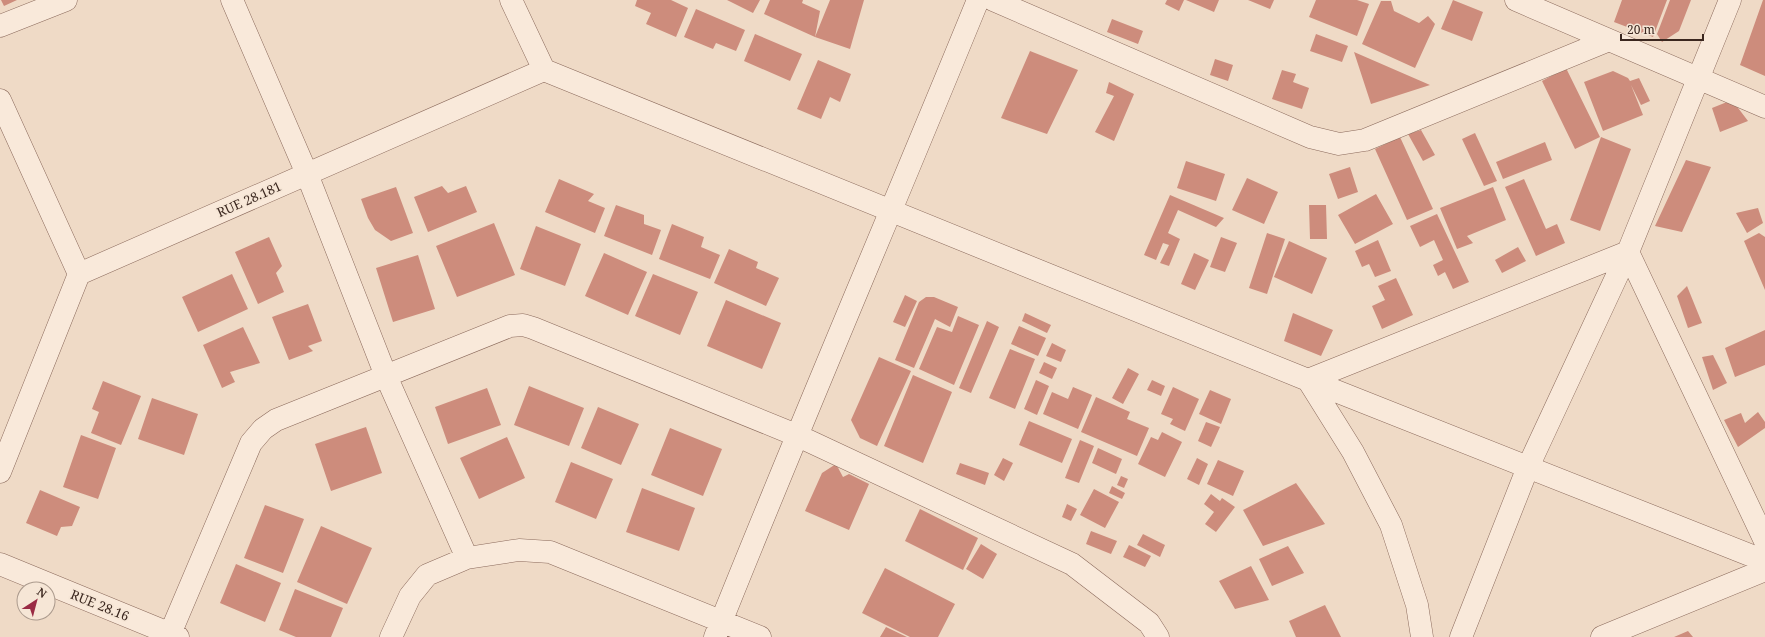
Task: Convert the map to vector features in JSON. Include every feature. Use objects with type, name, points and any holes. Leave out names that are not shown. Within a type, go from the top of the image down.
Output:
[{"type":"street","points":[[0,26],[66,0]]},
{"type":"street","points":[[232,0],[307,174],[386,376],[467,558]]},
{"type":"street","points":[[510,0],[544,70],[1308,380],[1765,561]]},
{"type":"street","points":[[718,629],[796,435],[892,211],[978,0]]},
{"type":"street","points":[[993,0],[1310,137],[1339,144],[1365,140],[1609,40]]},
{"type":"street","points":[[1516,0],[1765,107]]},
{"type":"street","points":[[1461,637],[1528,467],[1628,252],[1730,0]]},
{"type":"street","name":"RUE 28.181","points":[[79,274],[544,70]]},
{"type":"street","points":[[0,100],[79,274],[0,472]]},
{"type":"street","points":[[1308,380],[1628,252]]},
{"type":"street","points":[[1628,252],[1765,541]]},
{"type":"street","points":[[174,635],[251,443],[263,429],[276,420],[510,326],[522,325],[533,328],[796,435],[1072,564],[1148,623],[1158,637]]},
{"type":"street","points":[[1308,380],[1353,452],[1391,525],[1417,604],[1422,637]]},
{"type":"street","points":[[392,637],[410,596],[427,575],[467,558],[519,550],[550,552],[718,629],[760,637]]},
{"type":"street","name":"RUE 28.16","points":[[0,564],[174,635]]},
{"type":"street","points":[[1602,637],[1765,570]]},
{"type":"building","points":[[1,0],[17,0],[4,6]]},
{"type":"building","points":[[637,0],[671,0],[688,8],[676,37],[646,24],[651,13],[635,6]]},
{"type":"building","points":[[727,0],[760,0],[753,13]]},
{"type":"building","points":[[770,0],[803,0],[802,3],[820,11],[815,37],[764,14]]},
{"type":"building","points":[[830,0],[864,0],[850,49],[815,37]]},
{"type":"building","points":[[1167,0],[1184,0],[1179,11],[1165,4]]},
{"type":"building","points":[[1186,0],[1219,0],[1214,12]]},
{"type":"building","points":[[1248,0],[1274,0],[1270,9]]},
{"type":"building","points":[[1316,0],[1357,0],[1369,4],[1357,36],[1309,17]]},
{"type":"building","points":[[1453,0],[1483,12],[1472,41],[1441,29]]},
{"type":"building","points":[[1622,0],[1667,0],[1653,37],[1614,22]]},
{"type":"building","points":[[1670,0],[1691,0],[1679,31],[1662,42],[1657,34]]},
{"type":"building","points":[[1763,0],[1765,0],[1765,76],[1740,65]]},
{"type":"building","points":[[1381,1],[1391,1],[1394,11],[1419,23],[1428,16],[1435,24],[1415,68],[1362,44]]},
{"type":"building","points":[[696,9],[745,30],[736,51],[716,43],[713,49],[684,37]]},
{"type":"building","points":[[1112,19],[1143,31],[1138,44],[1107,32]]},
{"type":"building","points":[[755,34],[802,54],[790,81],[744,61]]},
{"type":"building","points":[[1316,34],[1348,46],[1342,62],[1310,51]]},
{"type":"building","points":[[1030,51],[1078,70],[1047,134],[1001,118]]},
{"type":"building","points":[[1354,52],[1430,85],[1371,104]]},
{"type":"building","points":[[1215,59],[1233,65],[1228,81],[1210,75]]},
{"type":"building","points":[[818,60],[851,74],[840,102],[830,97],[821,119],[797,109]]},
{"type":"building","points":[[1566,68],[1600,137],[1575,149],[1542,81]]},
{"type":"building","points":[[1282,70],[1296,74],[1293,82],[1309,88],[1302,109],[1272,99]]},
{"type":"building","points":[[1613,71],[1628,78],[1630,81],[1639,78],[1650,101],[1641,105],[1631,85],[1643,115],[1603,131],[1584,82]]},
{"type":"building","points":[[1109,82],[1134,94],[1114,141],[1095,132],[1114,96],[1106,93]]},
{"type":"building","points":[[1732,100],[1748,121],[1720,132],[1712,108]]},
{"type":"building","points":[[1421,130],[1435,155],[1423,161],[1408,134]]},
{"type":"building","points":[[1475,133],[1497,181],[1484,186],[1462,139]]},
{"type":"building","points":[[1400,137],[1433,209],[1407,220],[1375,149]]},
{"type":"building","points":[[1601,137],[1631,149],[1600,231],[1570,220]]},
{"type":"building","points":[[1545,142],[1552,160],[1503,179],[1496,162]]},
{"type":"building","points":[[1686,160],[1711,167],[1682,232],[1655,226]]},
{"type":"building","points":[[1186,161],[1225,174],[1216,201],[1177,188]]},
{"type":"building","points":[[1350,167],[1358,192],[1338,199],[1329,174]]},
{"type":"building","points":[[1247,178],[1278,192],[1264,224],[1232,210]]},
{"type":"building","points":[[559,179],[594,194],[588,201],[605,208],[595,233],[545,212]]},
{"type":"building","points":[[1524,179],[1546,229],[1557,224],[1565,243],[1536,256],[1505,187]]},
{"type":"building","points":[[442,186],[448,193],[466,186],[477,212],[428,232],[414,197]]},
{"type":"building","points":[[396,187],[413,233],[391,241],[375,230],[368,218],[361,199]]},
{"type":"building","points":[[1493,187],[1506,220],[1467,236],[1473,243],[1457,249],[1440,208]]},
{"type":"building","points":[[1376,194],[1393,224],[1355,244],[1338,215]]},
{"type":"building","points":[[1170,195],[1224,218],[1216,227],[1178,210],[1168,233],[1180,239],[1169,266],[1160,263],[1169,245],[1163,243],[1156,260],[1144,255]]},
{"type":"building","points":[[616,205],[644,215],[644,224],[661,230],[652,255],[604,236]]},
{"type":"building","points":[[1309,205],[1326,205],[1327,239],[1310,239]]},
{"type":"building","points":[[1758,208],[1763,223],[1747,233],[1736,213]]},
{"type":"building","points":[[1437,214],[1469,282],[1453,289],[1445,272],[1438,276],[1433,265],[1443,260],[1434,240],[1420,247],[1410,226]]},
{"type":"building","points":[[494,223],[515,275],[457,297],[436,246]]},
{"type":"building","points":[[672,224],[704,237],[701,247],[720,255],[710,279],[659,259]]},
{"type":"building","points":[[536,226],[581,244],[565,286],[520,269]]},
{"type":"building","points":[[1267,233],[1285,239],[1267,294],[1249,288]]},
{"type":"building","points":[[1759,233],[1765,237],[1765,290],[1744,241]]},
{"type":"building","points":[[269,237],[282,266],[276,273],[284,292],[258,304],[235,252]]},
{"type":"building","points":[[1221,237],[1237,243],[1225,272],[1210,267]]},
{"type":"building","points":[[1378,240],[1391,271],[1375,277],[1369,264],[1362,267],[1355,251]]},
{"type":"building","points":[[1289,241],[1327,258],[1312,294],[1274,277]]},
{"type":"building","points":[[1518,247],[1526,261],[1502,273],[1495,260]]},
{"type":"building","points":[[729,249],[758,262],[756,268],[779,278],[766,306],[714,283]]},
{"type":"building","points":[[604,253],[647,272],[628,315],[585,296]]},
{"type":"building","points":[[1194,253],[1209,260],[1195,290],[1181,284]]},
{"type":"building","points":[[418,255],[435,309],[393,322],[376,268]]},
{"type":"building","points":[[232,274],[248,309],[198,332],[182,297]]},
{"type":"building","points":[[653,274],[698,292],[680,335],[635,316]]},
{"type":"building","points":[[1396,278],[1413,315],[1382,329],[1372,306],[1385,300],[1378,286]]},
{"type":"building","points":[[1687,286],[1702,323],[1688,328],[1677,296]]},
{"type":"building","points":[[905,295],[917,301],[905,327],[893,322]]},
{"type":"building","points":[[926,297],[934,297],[958,307],[950,327],[935,319],[914,368],[895,360],[919,302]]},
{"type":"building","points":[[726,300],[781,323],[762,369],[707,346]]},
{"type":"building","points":[[308,304],[322,341],[308,346],[313,351],[289,360],[272,317]]},
{"type":"building","points":[[1025,313],[1051,325],[1047,333],[1022,321]]},
{"type":"building","points":[[1293,313],[1333,330],[1321,356],[1284,341]]},
{"type":"building","points":[[958,316],[979,325],[954,385],[919,369],[937,327],[952,332]]},
{"type":"building","points":[[987,321],[999,327],[971,393],[959,388]]},
{"type":"building","points":[[1019,326],[1046,338],[1038,356],[1011,344]]},
{"type":"building","points":[[243,327],[260,363],[230,372],[235,382],[222,388],[203,345]]},
{"type":"building","points":[[1765,330],[1765,365],[1735,377],[1725,348]]},
{"type":"building","points":[[1052,343],[1066,350],[1061,362],[1046,356]]},
{"type":"building","points":[[1010,349],[1035,359],[1015,409],[989,398]]},
{"type":"building","points":[[1713,355],[1727,383],[1713,390],[1702,357]]},
{"type":"building","points":[[879,357],[911,371],[877,446],[860,438],[851,420]]},
{"type":"building","points":[[1044,362],[1057,368],[1052,379],[1039,373]]},
{"type":"building","points":[[1128,368],[1139,374],[1123,404],[1112,398]]},
{"type":"building","points":[[913,375],[952,392],[923,463],[884,446]]},
{"type":"building","points":[[1036,380],[1049,386],[1037,415],[1024,409]]},
{"type":"building","points":[[1152,380],[1165,386],[1161,396],[1147,390]]},
{"type":"building","points":[[103,381],[141,396],[121,445],[91,433],[99,412],[92,409]]},
{"type":"building","points":[[529,386],[584,408],[569,446],[514,425]]},
{"type":"building","points":[[1073,387],[1092,395],[1078,429],[1043,414],[1052,392],[1068,399]]},
{"type":"building","points":[[1173,387],[1199,399],[1185,431],[1170,424],[1173,419],[1161,414]]},
{"type":"building","points":[[487,388],[501,425],[448,444],[435,407]]},
{"type":"building","points":[[1210,390],[1231,399],[1221,424],[1199,414]]},
{"type":"building","points":[[1096,397],[1130,412],[1127,419],[1149,428],[1137,456],[1081,432]]},
{"type":"building","points":[[152,398],[198,414],[184,455],[138,439]]},
{"type":"building","points":[[598,407],[639,424],[621,465],[581,448]]},
{"type":"building","points":[[1758,412],[1765,422],[1765,428],[1738,447],[1724,420],[1741,413],[1745,423]]},
{"type":"building","points":[[1029,421],[1072,439],[1062,463],[1019,445]]},
{"type":"building","points":[[1206,422],[1220,427],[1211,447],[1198,441]]},
{"type":"building","points":[[366,427],[382,473],[331,491],[315,444]]},
{"type":"building","points":[[670,428],[722,449],[703,496],[651,475]]},
{"type":"building","points":[[1162,432],[1182,442],[1165,477],[1138,464],[1151,437],[1158,440]]},
{"type":"building","points":[[81,435],[116,448],[98,499],[63,487]]},
{"type":"building","points":[[507,437],[525,478],[479,499],[460,458]]},
{"type":"building","points":[[1080,440],[1094,446],[1079,483],[1065,478]]},
{"type":"building","points":[[1098,448],[1122,459],[1116,474],[1092,463]]},
{"type":"building","points":[[1003,458],[1013,463],[1004,481],[994,475]]},
{"type":"building","points":[[1197,458],[1208,464],[1199,485],[1187,479]]},
{"type":"building","points":[[1218,460],[1244,471],[1233,496],[1207,484]]},
{"type":"building","points":[[571,462],[613,479],[596,519],[555,502]]},
{"type":"building","points":[[960,463],[989,473],[985,485],[956,474]]},
{"type":"building","points":[[836,464],[843,477],[849,474],[869,484],[849,530],[805,511],[822,473]]},
{"type":"building","points":[[1121,476],[1128,479],[1124,488],[1117,485]]},
{"type":"building","points":[[1296,483],[1325,524],[1263,546],[1243,510]]},
{"type":"building","points":[[1112,486],[1125,493],[1122,499],[1109,493]]},
{"type":"building","points":[[642,488],[695,508],[679,551],[626,532]]},
{"type":"building","points":[[1094,489],[1119,502],[1105,528],[1080,515]]},
{"type":"building","points":[[40,490],[80,507],[72,526],[61,527],[57,536],[26,523]]},
{"type":"building","points":[[1211,494],[1220,501],[1222,498],[1235,507],[1216,532],[1205,524],[1214,512],[1204,504]]},
{"type":"building","points":[[1067,504],[1077,509],[1071,521],[1062,517]]},
{"type":"building","points":[[265,505],[304,519],[283,573],[244,558]]},
{"type":"building","points":[[920,509],[978,538],[963,570],[905,541]]},
{"type":"building","points":[[321,526],[372,548],[347,604],[297,582]]},
{"type":"building","points":[[1091,531],[1117,541],[1111,554],[1086,544]]},
{"type":"building","points":[[1143,534],[1165,545],[1160,557],[1137,545]]},
{"type":"building","points":[[981,544],[997,554],[983,579],[966,569]]},
{"type":"building","points":[[1129,545],[1151,556],[1145,567],[1123,557]]},
{"type":"building","points":[[1288,546],[1304,573],[1272,586],[1259,559]]},
{"type":"building","points":[[236,564],[281,583],[265,622],[220,603]]},
{"type":"building","points":[[1251,566],[1269,600],[1235,609],[1219,581]]},
{"type":"building","points":[[885,568],[955,604],[938,637],[910,637],[862,613]]},
{"type":"building","points":[[295,589],[343,608],[331,637],[296,637],[279,630]]},
{"type":"building","points":[[1325,605],[1341,637],[1296,637],[1289,621]]},
{"type":"building","points":[[886,627],[907,637],[880,637]]},
{"type":"building","points":[[1688,631],[1693,637],[1674,637]]}]
